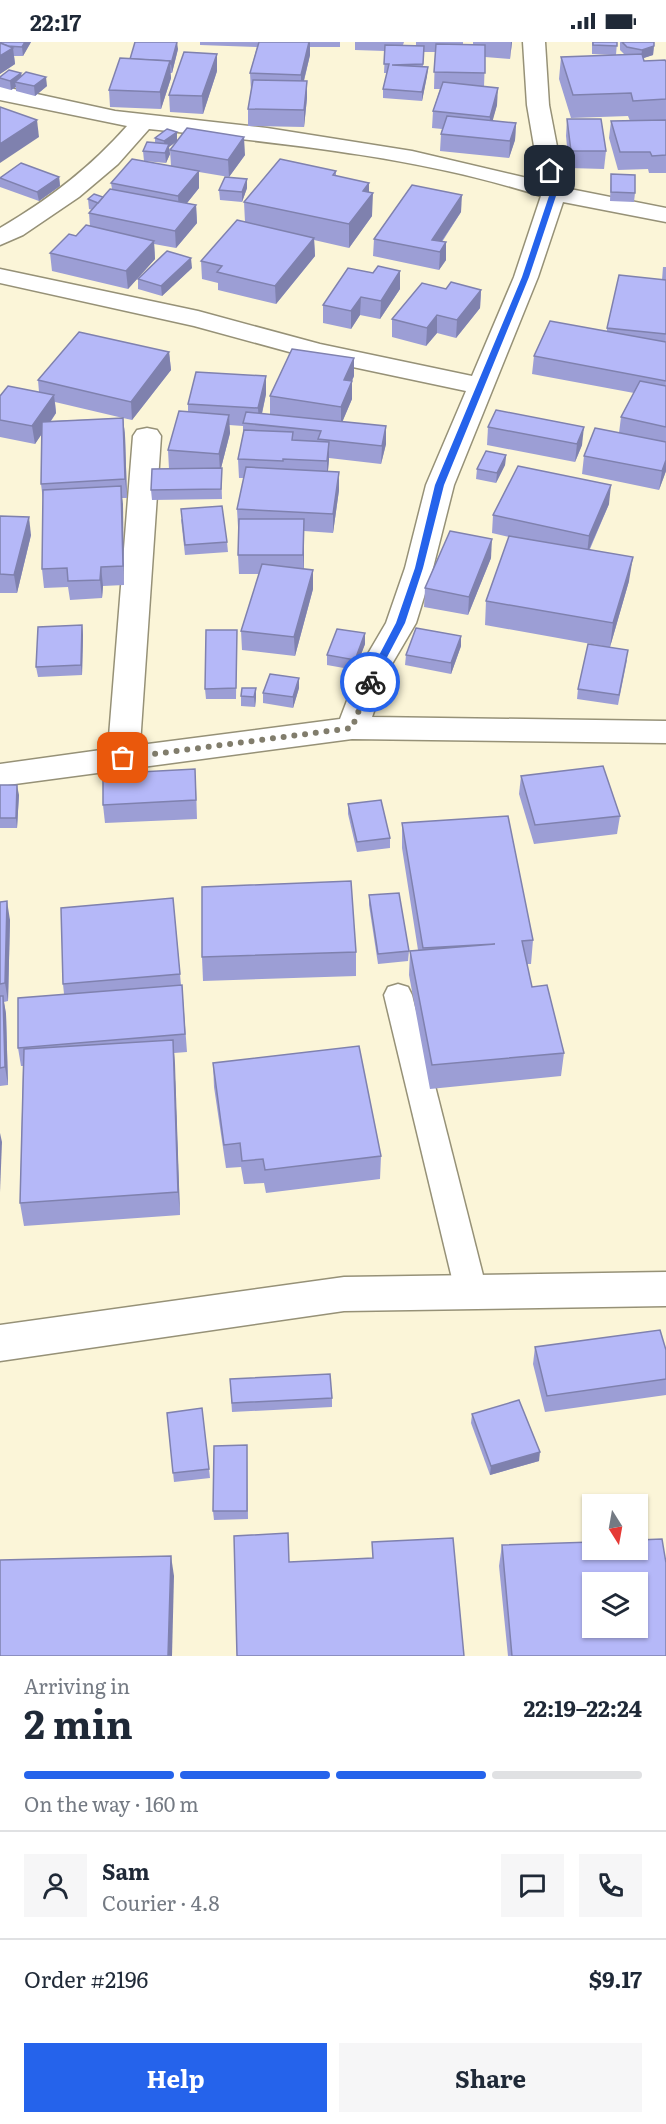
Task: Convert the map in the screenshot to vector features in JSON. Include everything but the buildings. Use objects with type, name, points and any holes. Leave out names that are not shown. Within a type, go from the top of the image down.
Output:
[{"type":"street","points":[[352,728],[374,669],[401,623],[419,568],[440,485],[526,277],[554,193],[538,105],[534,42]]},
{"type":"street","points":[[0,93],[115,118],[267,135],[412,158],[518,181],[554,193],[666,215]]},
{"type":"street","points":[[0,238],[28,222],[81,183],[109,159],[144,121]]},
{"type":"street","points":[[0,276],[198,319],[315,351],[481,386]]},
{"type":"street","points":[[123,758],[147,436]]},
{"type":"street","points":[[0,775],[352,728],[666,732]]},
{"type":"street","points":[[0,1342],[344,1294],[666,1289]]},
{"type":"lane","points":[[398,995],[471,1291]]},
{"type":"way so far","points":[[123,758],[352,728],[370,682]]},
{"type":"route","points":[[370,682],[374,669],[401,623],[419,568],[440,485],[526,277],[554,193],[550,171]]}]
